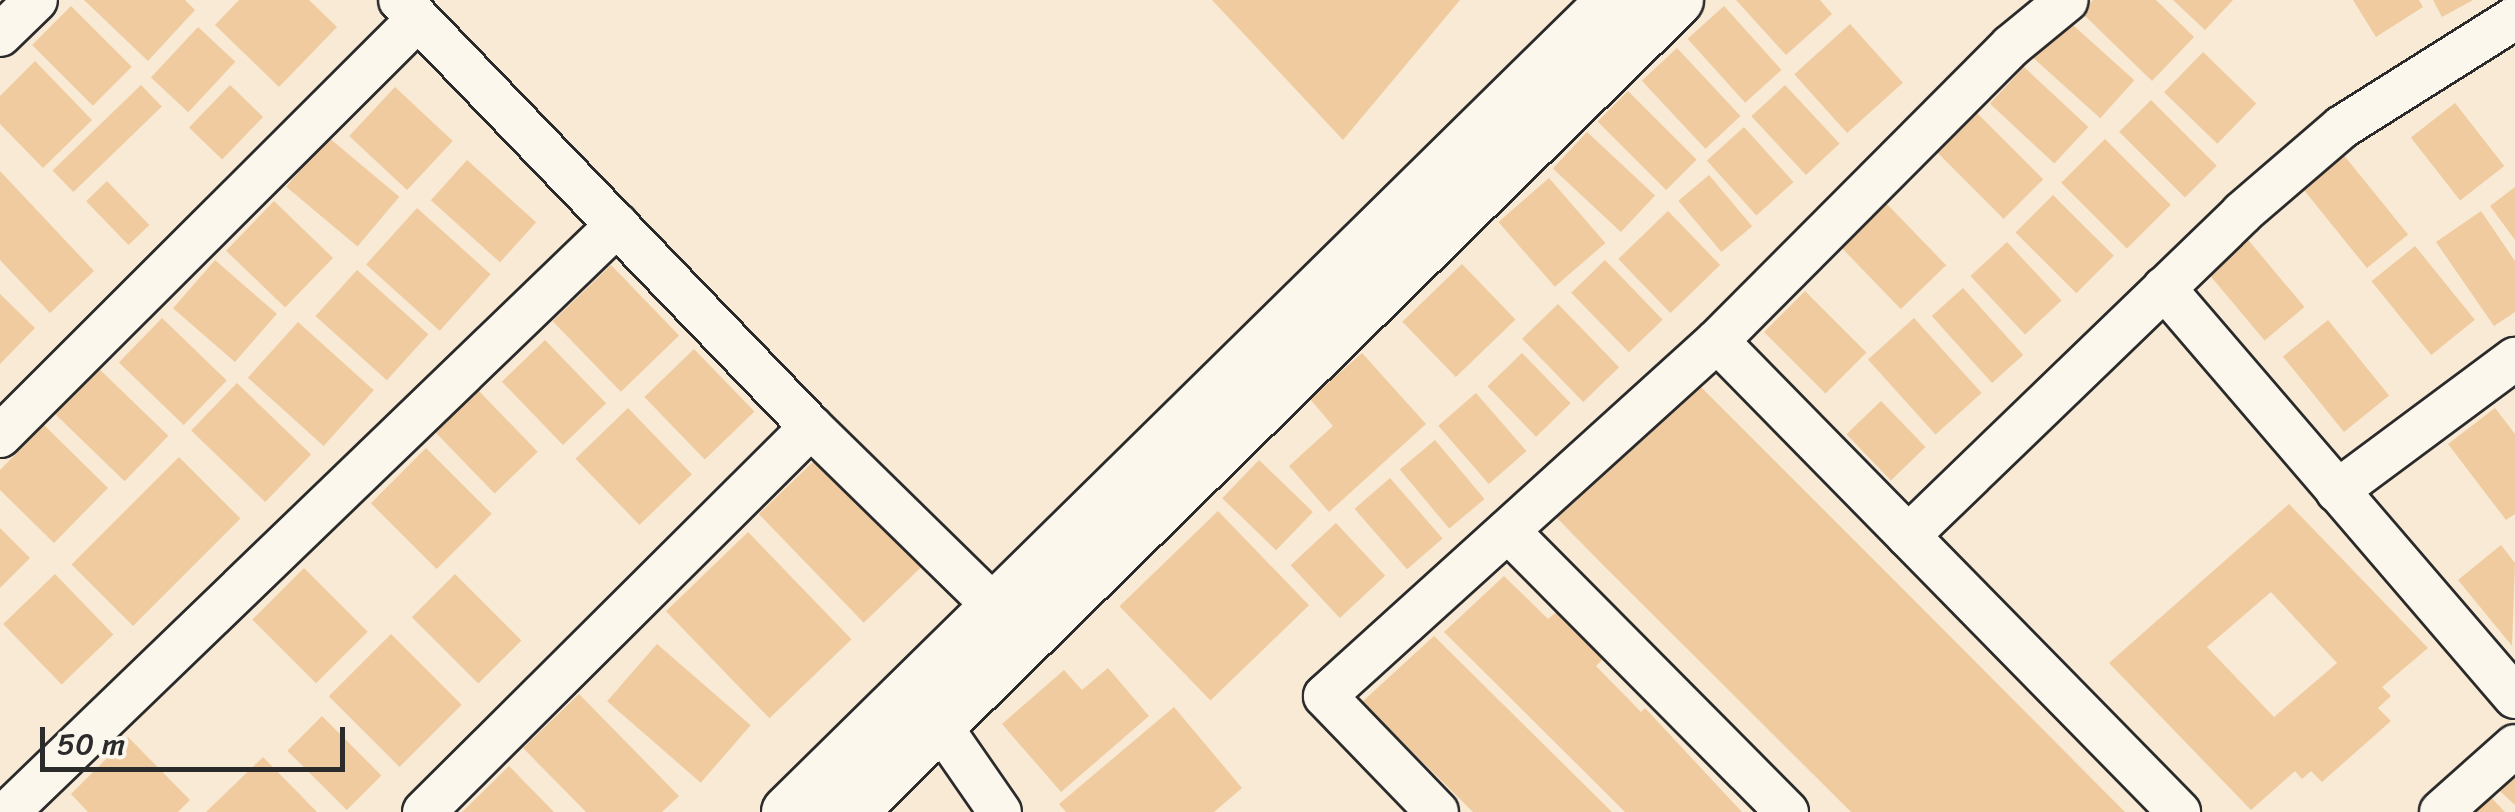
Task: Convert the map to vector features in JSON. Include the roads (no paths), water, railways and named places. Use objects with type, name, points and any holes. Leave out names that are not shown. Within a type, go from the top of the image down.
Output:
[{"type":"street","points":[[0,35],[36,0]]},
{"type":"street","points":[[850,812],[994,606],[1614,0]]},
{"type":"street","points":[[788,812],[924,709],[1677,0]]},
{"type":"street","points":[[1437,812],[1326,696],[1717,341],[2010,46],[2067,0]]},
{"type":"street","points":[[4,424],[409,10],[812,427],[994,606]]},
{"type":"street","points":[[1908,536],[2242,213],[2342,127],[2515,18]]},
{"type":"street","points":[[0,802],[9,811],[617,225]]},
{"type":"street","points":[[2164,288],[2515,696]]},
{"type":"street","points":[[1717,341],[2179,812]]},
{"type":"street","points":[[2337,491],[2515,359]]},
{"type":"street","points":[[424,812],[812,427]]},
{"type":"street","points":[[1508,530],[1787,812]]},
{"type":"street","points":[[924,709],[1000,812]]},
{"type":"street","points":[[2441,812],[2515,746]]}]
